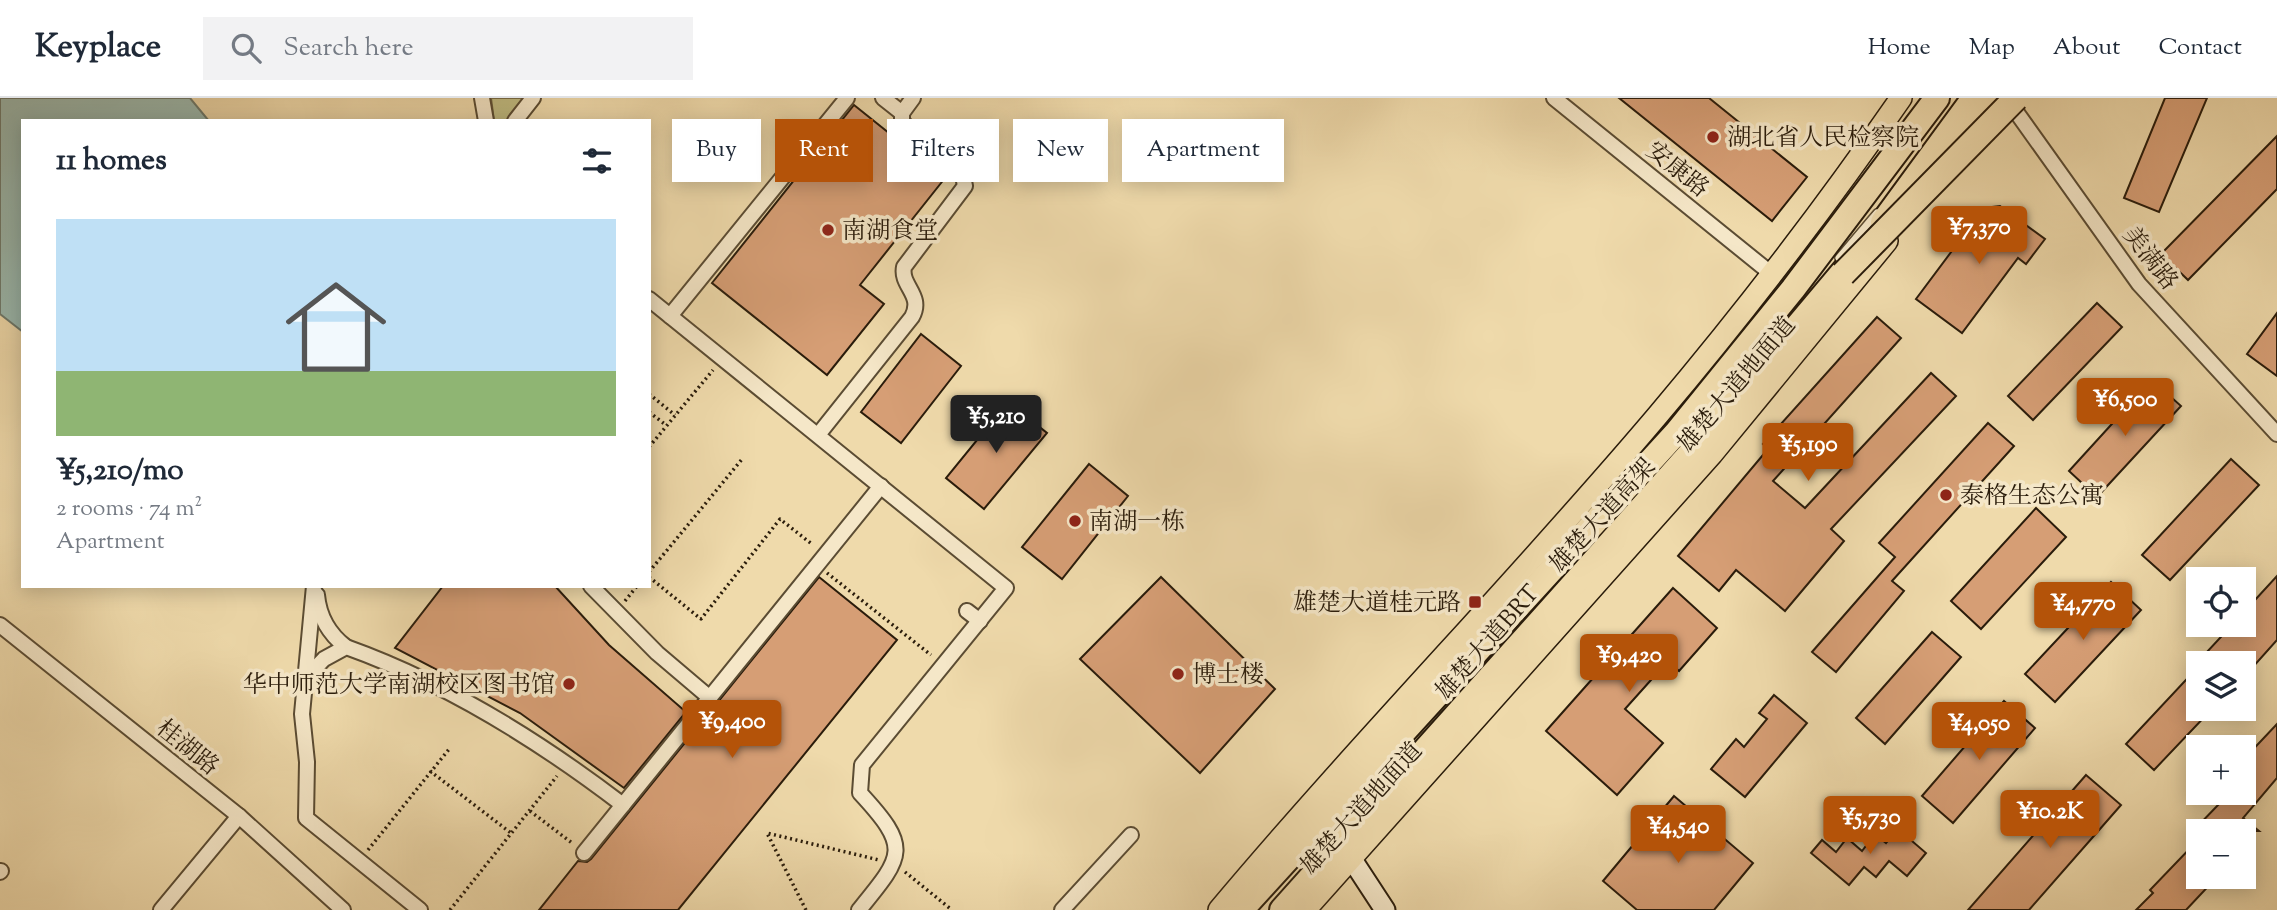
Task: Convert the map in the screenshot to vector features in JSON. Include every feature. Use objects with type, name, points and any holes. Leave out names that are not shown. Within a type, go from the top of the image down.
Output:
[{"type":"highway","name":"雄楚大道高架","points":[[1241,910],[1677,432],[1793,289],[1937,98]]},
{"type":"highway","name":"雄楚大道高架","points":[[1279,906],[1697,446],[1974,98]]},
{"type":"highway","points":[[1840,267],[2016,98]]},
{"type":"main road","name":"雄楚大道地面道","points":[[1219,910],[1280,837],[1656,417],[1773,275],[1901,98]]},
{"type":"main road","name":"雄楚大道地面道","points":[[1305,910],[1785,369],[1864,272],[1994,98]]},
{"type":"street","points":[[482,98],[486,119]]},
{"type":"street","points":[[517,119],[533,98]]},
{"type":"street","points":[[670,316],[847,98]]},
{"type":"street","points":[[883,98],[902,113]]},
{"type":"street","points":[[818,435],[912,317],[915,298],[904,277],[904,267],[965,186],[963,176],[902,122],[902,113],[913,98]]},
{"type":"street","name":"安康路","points":[[1554,98],[1773,275]]},
{"type":"street","name":"美满路","points":[[2006,98],[2139,284],[2277,434]]},
{"type":"street","points":[[651,301],[1006,588],[862,765],[860,793],[896,836],[897,857],[859,910]]},
{"type":"street","points":[[584,853],[881,486]]},
{"type":"street","points":[[315,588],[318,608],[333,637],[346,647],[384,660],[457,695],[567,764],[623,805]]},
{"type":"street","points":[[315,588],[302,714],[307,762],[306,818],[420,910]]},
{"type":"street","points":[[593,588],[657,653],[710,698]]},
{"type":"street","points":[[967,611],[980,621]]},
{"type":"street","name":"桂湖路","points":[[0,625],[239,816],[343,910]]},
{"type":"street","points":[[304,680],[324,659],[346,647]]},
{"type":"street","points":[[161,910],[239,816]]},
{"type":"street","points":[[1062,910],[1131,835]]},
{"type":"street","points":[[1351,858],[1385,910]]},
{"type":"lane","points":[[1888,198],[1963,98]]},
{"type":"lane","points":[[1840,267],[1880,209]]},
{"type":"lane","name":"雄楚大道BRT","points":[[1279,906],[1485,676],[1637,499]]},
{"type":"path","points":[[651,444],[723,358]]},
{"type":"path","points":[[651,396],[675,415]]},
{"type":"path","points":[[651,414],[666,425]]},
{"type":"path","points":[[651,573],[743,458]]},
{"type":"path","points":[[651,577],[701,619],[780,519],[822,560],[943,665]]},
{"type":"path","points":[[359,861],[450,748]]},
{"type":"path","points":[[450,910],[567,764]]},
{"type":"path","points":[[430,771],[511,834]]},
{"type":"path","points":[[530,811],[584,853]]},
{"type":"path","points":[[806,910],[767,834],[893,863],[952,910]]},
{"type":"shaded area","points":[[491,98],[526,98],[510,119],[494,119]]},
{"type":"water","points":[[0,98],[190,98],[207,119],[21,119],[21,330],[0,314]]},
{"type":"building","name":"湖北省人民检察院","points":[[1619,98],[1709,98],[1807,177],[1772,221]]},
{"type":"building","points":[[2165,98],[2207,98],[2159,212],[2124,198]]},
{"type":"building","name":"南湖食堂","points":[[854,105],[871,119],[843,119]]},
{"type":"building","name":"南湖食堂","points":[[873,120],[887,131],[887,182],[942,182],[860,285],[884,304],[827,375],[712,283],[793,182],[873,182]]},
{"type":"building","points":[[2277,136],[2277,189],[2188,280],[2161,254]]},
{"type":"building","points":[[2000,206],[2045,239],[2026,264],[2018,258],[1962,333],[1916,299],[1984,208]]},
{"type":"building","points":[[2097,303],[2122,327],[2033,420],[2008,396]]},
{"type":"building","points":[[2277,313],[2277,376],[2247,354]]},
{"type":"building","points":[[1877,317],[1901,338],[1773,481],[1805,508],[1931,373],[1956,396],[1831,529],[1844,541],[1785,611],[1736,570],[1719,591],[1678,556],[1768,449],[1763,444]]},
{"type":"building","points":[[921,334],[961,366],[901,443],[861,412]]},
{"type":"building","points":[[2152,380],[2181,406],[2097,497],[2069,471]]},
{"type":"building","points":[[1008,402],[1047,433],[984,509],[946,478]]},
{"type":"building","name":"泰格生态公寓","points":[[1988,423],[2014,446],[1892,581],[1904,591],[1836,672],[1812,652],[1895,557],[1879,543]]},
{"type":"building","points":[[2231,459],[2259,485],[2170,580],[2142,555]]},
{"type":"building","name":"南湖一栋","points":[[1089,464],[1128,496],[1062,579],[1022,547]]},
{"type":"building","points":[[2036,508],[2066,537],[1981,629],[1951,601]]},
{"type":"building","points":[[2277,576],[2277,640],[2256,664],[2256,651],[2208,651],[2221,637],[2256,637],[2256,599]]},
{"type":"building","points":[[819,577],[897,640],[678,910],[539,910],[578,861],[587,862],[591,859]]},
{"type":"building","name":"博士楼","points":[[1161,577],[1275,689],[1200,773],[1080,659]]},
{"type":"building","points":[[2111,582],[2141,610],[2055,702],[2025,674]]},
{"type":"building","points":[[441,588],[557,588],[609,645],[686,712],[624,788],[520,713],[395,648]]},
{"type":"building","points":[[1673,588],[1717,628],[1679,671],[1668,661],[1625,709],[1663,743],[1617,795],[1546,731]]},
{"type":"building","points":[[1932,632],[1961,657],[1885,744],[1856,718]]},
{"type":"building","points":[[2186,680],[2186,721],[2201,721],[2154,770],[2126,744]]},
{"type":"building","points":[[1774,695],[1807,723],[1745,797],[1711,769],[1736,739],[1744,747],[1767,719],[1759,713]]},
{"type":"building","points":[[2004,701],[2035,728],[1953,823],[1922,796]]},
{"type":"building","points":[[2277,724],[2277,778],[2256,803],[2256,746]]},
{"type":"building","points":[[2086,775],[2121,805],[2029,910],[1968,910]]},
{"type":"building","points":[[1674,796],[1753,863],[1714,910],[1637,910],[1603,881]]},
{"type":"building","points":[[2218,805],[2254,805],[2244,819],[2205,819]]},
{"type":"building","points":[[1898,829],[1926,853],[1907,876],[1889,861],[1876,877],[1864,867],[1849,885],[1811,853],[1822,840],[1836,852],[1847,838],[1862,851],[1875,834],[1886,843]]},
{"type":"building","points":[[2186,852],[2186,889],[2206,889],[2186,910],[2136,910],[2153,893],[2150,890]]},
{"type":"place","name":"湖北省人民检察院","points":[[1713,137]]},
{"type":"place","name":"南湖食堂","points":[[828,230]]},
{"type":"place","name":"泰格生态公寓","points":[[1946,495]]},
{"type":"place","name":"南湖一栋","points":[[1075,521]]},
{"type":"place","name":"雄楚大道桂元路","points":[[1475,602]]},
{"type":"place","name":"博士楼","points":[[1178,674]]},
{"type":"place","name":"华中师范大学南湖校区图书馆","points":[[569,684]]}]
